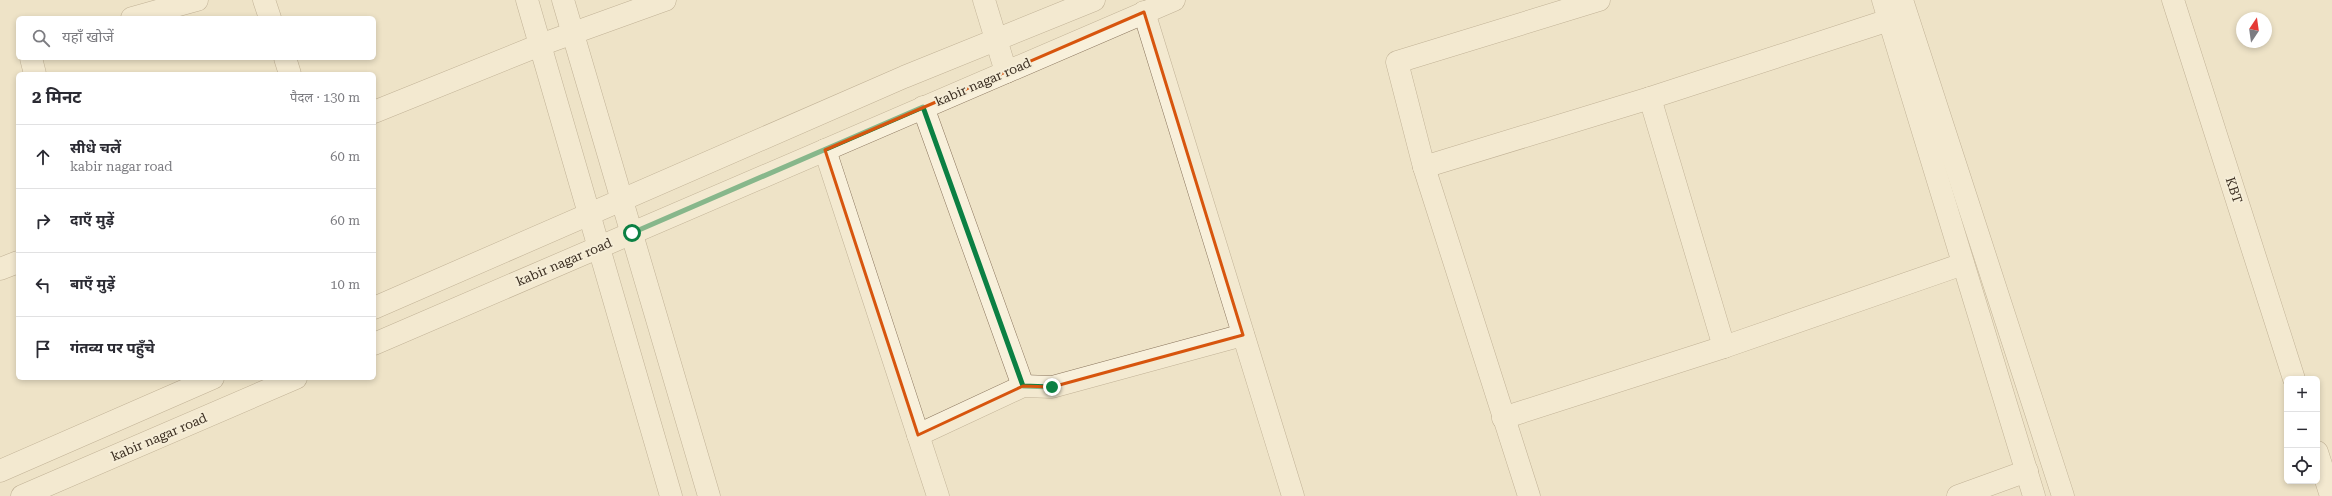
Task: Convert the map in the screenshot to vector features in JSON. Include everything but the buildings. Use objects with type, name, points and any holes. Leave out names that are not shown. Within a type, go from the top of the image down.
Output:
[{"type":"street","points":[[139,16],[197,0]]},
{"type":"street","points":[[264,0],[269,16]]},
{"type":"street","points":[[527,0],[669,495]]},
{"type":"street","points":[[563,0],[709,496]]},
{"type":"street","points":[[376,111],[540,45],[665,0]]},
{"type":"street","points":[[984,0],[1006,72]]},
{"type":"street","points":[[376,307],[996,39],[1094,0]]},
{"type":"street","name":"kabir nagar road","points":[[376,343],[1174,0]]},
{"type":"street","points":[[1529,496],[1424,168],[1397,62],[1600,0]]},
{"type":"street","points":[[1883,0],[2034,496]]},
{"type":"street","points":[[1902,0],[2063,496]]},
{"type":"street","name":"KBT","points":[[2173,0],[2293,376]]},
{"type":"street","points":[[1144,12],[1292,496]]},
{"type":"street","points":[[1424,168],[1650,98],[1889,20]]},
{"type":"street","points":[[32,60],[34,72]]},
{"type":"street","points":[[286,60],[289,72]]},
{"type":"street","points":[[1650,98],[1724,347]]},
{"type":"street","points":[[923,107],[1023,386]]},
{"type":"street","points":[[825,150],[938,496]]},
{"type":"street","points":[[0,269],[16,263]]},
{"type":"street","points":[[1503,418],[1724,347],[1964,264]]},
{"type":"street","points":[[918,435],[1023,386],[1052,387],[1243,335]]},
{"type":"street","points":[[0,471],[208,380]]},
{"type":"street","name":"kabir nagar road","points":[[22,496],[291,380]]},
{"type":"street","points":[[2320,461],[2331,496]]},
{"type":"street","points":[[1958,496],[2026,471]]},
{"type":"highlighted area","points":[[1144,12],[1243,335],[1052,387],[1023,386],[918,435],[825,150]]},
{"type":"route","points":[[632,233],[923,107],[1023,386],[1052,387]]}]
